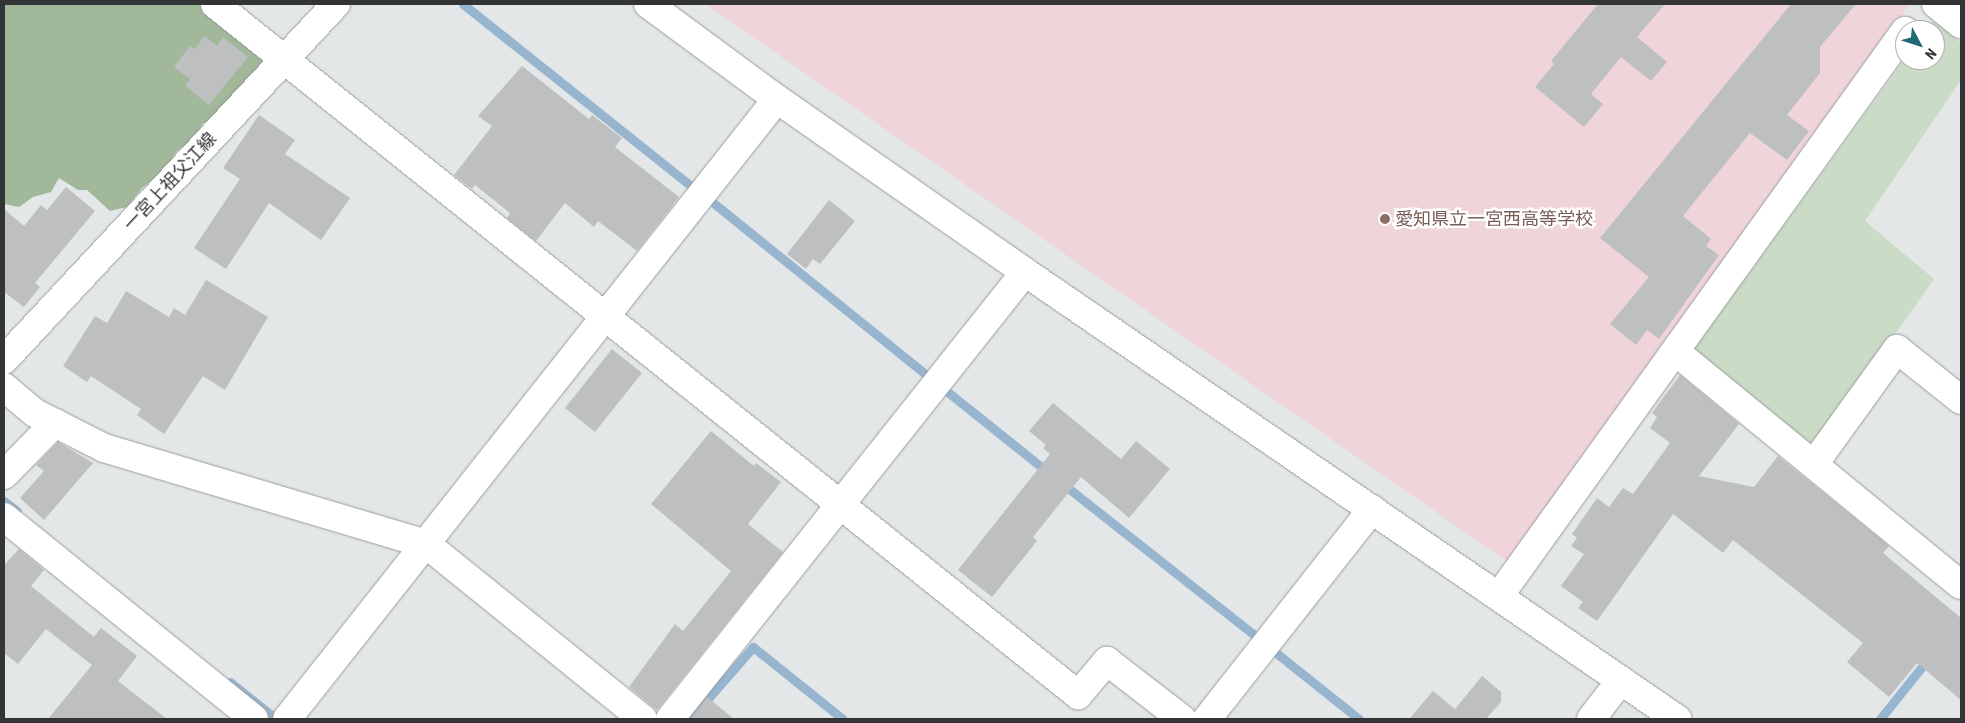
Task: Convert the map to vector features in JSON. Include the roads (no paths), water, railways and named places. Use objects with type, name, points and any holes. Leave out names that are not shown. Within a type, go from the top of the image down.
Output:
[{"type":"street","points":[[215,4],[1078,695],[1107,661],[1182,719]]},
{"type":"street","name":"一宮上祖父江線","points":[[4,360],[336,4]]},
{"type":"street","points":[[1913,20],[1924,4]]},
{"type":"street","points":[[1936,4],[1961,24]]},
{"type":"street","points":[[662,8],[777,99],[1025,272],[1677,719]]},
{"type":"street","points":[[1499,596],[1895,45]]},
{"type":"street","points":[[287,719],[777,99]]},
{"type":"street","points":[[670,719],[1025,272]]},
{"type":"street","points":[[1814,464],[1897,349],[1961,400]]},
{"type":"street","points":[[1676,352],[1961,585]]},
{"type":"street","points":[[4,387],[35,413],[104,448],[426,544],[643,719]]},
{"type":"street","points":[[4,475],[55,423]]},
{"type":"street","points":[[1207,719],[1372,509]]},
{"type":"street","points":[[4,518],[254,719]]},
{"type":"street","points":[[1591,719],[1621,680]]},
{"type":"waterway","points":[[463,4],[695,189]]},
{"type":"waterway","points":[[711,201],[927,375]]},
{"type":"waterway","points":[[949,393],[1049,473]]},
{"type":"waterway","points":[[1063,484],[1257,637]]},
{"type":"waterway","points":[[4,501],[17,511]]},
{"type":"waterway","points":[[690,719],[753,647],[843,719]]},
{"type":"waterway","points":[[1275,652],[1359,719]]},
{"type":"waterway","points":[[1880,719],[1928,659]]},
{"type":"waterway","points":[[230,682],[275,718]]},
{"type":"place","name":"愛知県立一宮西高等学校","points":[[1385,219]]}]
